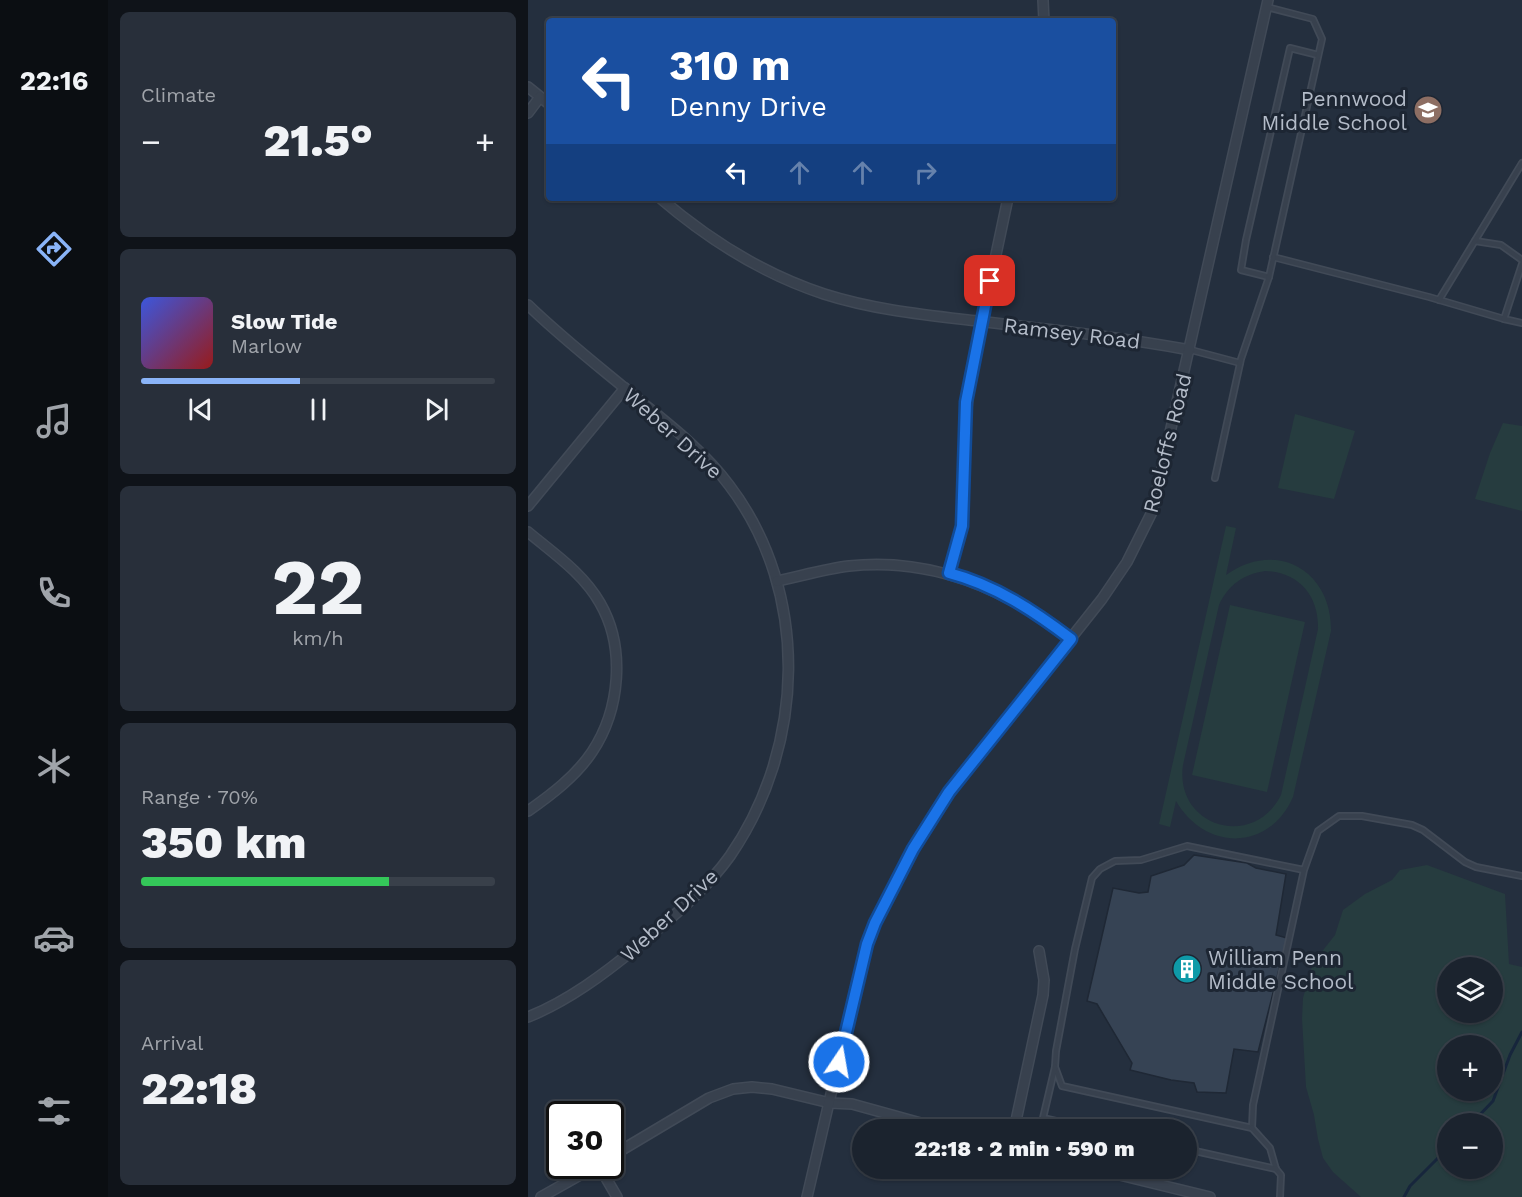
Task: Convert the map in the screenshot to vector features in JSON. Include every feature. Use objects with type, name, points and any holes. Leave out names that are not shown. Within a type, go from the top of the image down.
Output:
[{"type":"street","points":[[1043,0],[1044,18]]},
{"type":"street","name":"Roeloffs Road","points":[[807,1197],[857,982],[875,923],[913,849],[949,792],[1115,581],[1139,541],[1152,513],[1267,4]]},
{"type":"street","points":[[528,87],[546,102]]},
{"type":"street","points":[[528,113],[540,97]]},
{"type":"street","name":"Ramsey Road","points":[[664,201],[699,231],[759,267],[851,302],[905,312],[1130,339],[1190,350]]},
{"type":"street","points":[[949,573],[962,526],[966,402],[1007,201]]},
{"type":"street","name":"Weber Drive","points":[[528,305],[687,440],[730,485],[757,530],[777,581],[788,638],[787,702],[783,733],[770,779],[743,834],[714,876],[699,893],[656,932],[566,999],[528,1017]]},
{"type":"street","points":[[528,506],[626,388]]},
{"type":"street","points":[[528,532],[574,570],[600,603],[613,638],[616,674],[615,693],[610,713],[592,753],[576,772],[528,811]]},
{"type":"street","points":[[777,581],[837,568],[870,565],[893,565],[949,573],[1017,601],[1071,639]]},
{"type":"street","points":[[1016,1119],[1043,995],[1044,980],[1039,951]]},
{"type":"street","points":[[624,1149],[709,1098],[733,1089],[765,1088],[830,1103],[852,1104],[906,1119]]},
{"type":"street","points":[[541,1197],[574,1179]]},
{"type":"street","points":[[606,1179],[617,1197]]},
{"type":"street","points":[[1133,1179],[1210,1197]]},
{"type":"street","points":[[1158,1197],[1160,1186]]},
{"type":"lane","points":[[1215,478],[1240,363],[1269,277],[1322,39],[1313,20],[1267,4]]},
{"type":"lane","points":[[1269,277],[1241,270],[1246,240],[1290,48],[1318,55]]},
{"type":"lane","points":[[1439,300],[1522,163]]},
{"type":"lane","points":[[1475,241],[1501,245],[1522,262],[1504,319]]},
{"type":"lane","points":[[1273,257],[1522,323]]},
{"type":"lane","points":[[1190,350],[1240,363]]},
{"type":"lane","points":[[1252,1128],[1253,1105],[1304,870],[1318,831],[1339,816],[1362,816],[1412,825],[1423,830],[1465,862],[1476,867],[1522,876]]},
{"type":"lane","points":[[1046,1119],[1043,1118],[1055,1067],[1075,949],[1092,878],[1101,869],[1115,861],[1141,860],[1187,846],[1304,870]]},
{"type":"lane","points":[[1055,1067],[1062,1086],[1252,1128],[1270,1148],[1276,1169],[1281,1175],[1280,1197]]},
{"type":"lane","points":[[1197,1151],[1276,1169]]},
{"type":"green space","points":[[1295,414],[1355,431],[1334,499],[1278,488]]},
{"type":"green space","points":[[1503,423],[1522,426],[1522,511],[1475,499],[1490,453]]},
{"type":"green space","points":[[1226,526],[1236,528],[1226,575],[1245,565],[1264,560],[1281,561],[1298,567],[1311,577],[1322,591],[1329,610],[1331,631],[1293,797],[1282,815],[1269,828],[1253,836],[1236,838],[1219,836],[1203,829],[1188,817],[1176,801],[1170,827],[1159,824]],"holes":[[[1265,571],[1277,572],[1297,581],[1311,596],[1315,606],[1318,629],[1281,795],[1268,812],[1253,823],[1235,826],[1218,824],[1203,816],[1191,803],[1183,786],[1183,765],[1219,605],[1232,586],[1244,578]]]},
{"type":"green space","points":[[1230,605],[1305,622],[1267,792],[1192,775]]},
{"type":"green space","points":[[1427,865],[1505,894],[1509,964],[1522,967],[1522,1197],[1361,1197],[1333,1172],[1323,1158],[1306,1087],[1303,998],[1313,963],[1335,935],[1343,910],[1365,894],[1392,880],[1400,870]]},
{"type":"building","name":"William Penn Middle School","points":[[1194,855],[1247,863],[1256,868],[1286,874],[1276,935],[1287,938],[1258,1052],[1234,1049],[1226,1093],[1197,1092],[1194,1083],[1130,1070],[1132,1063],[1097,1004],[1087,1001],[1113,888],[1139,893],[1148,892],[1151,876],[1184,865]]},
{"type":"waterway","points":[[1482,1113],[1493,1101],[1510,1055],[1522,1032]]},
{"type":"waterway","points":[[1404,1197],[1410,1186],[1437,1159]]},
{"type":"place","name":"Pennwood Middle School","points":[[1428,110]]},
{"type":"place","name":"William Penn Middle School","points":[[1187,969]]},
{"type":"route","points":[[839,1062],[867,944],[875,923],[913,849],[949,792],[1071,639],[1017,601],[949,573],[964,512],[966,402],[990,281]]}]
